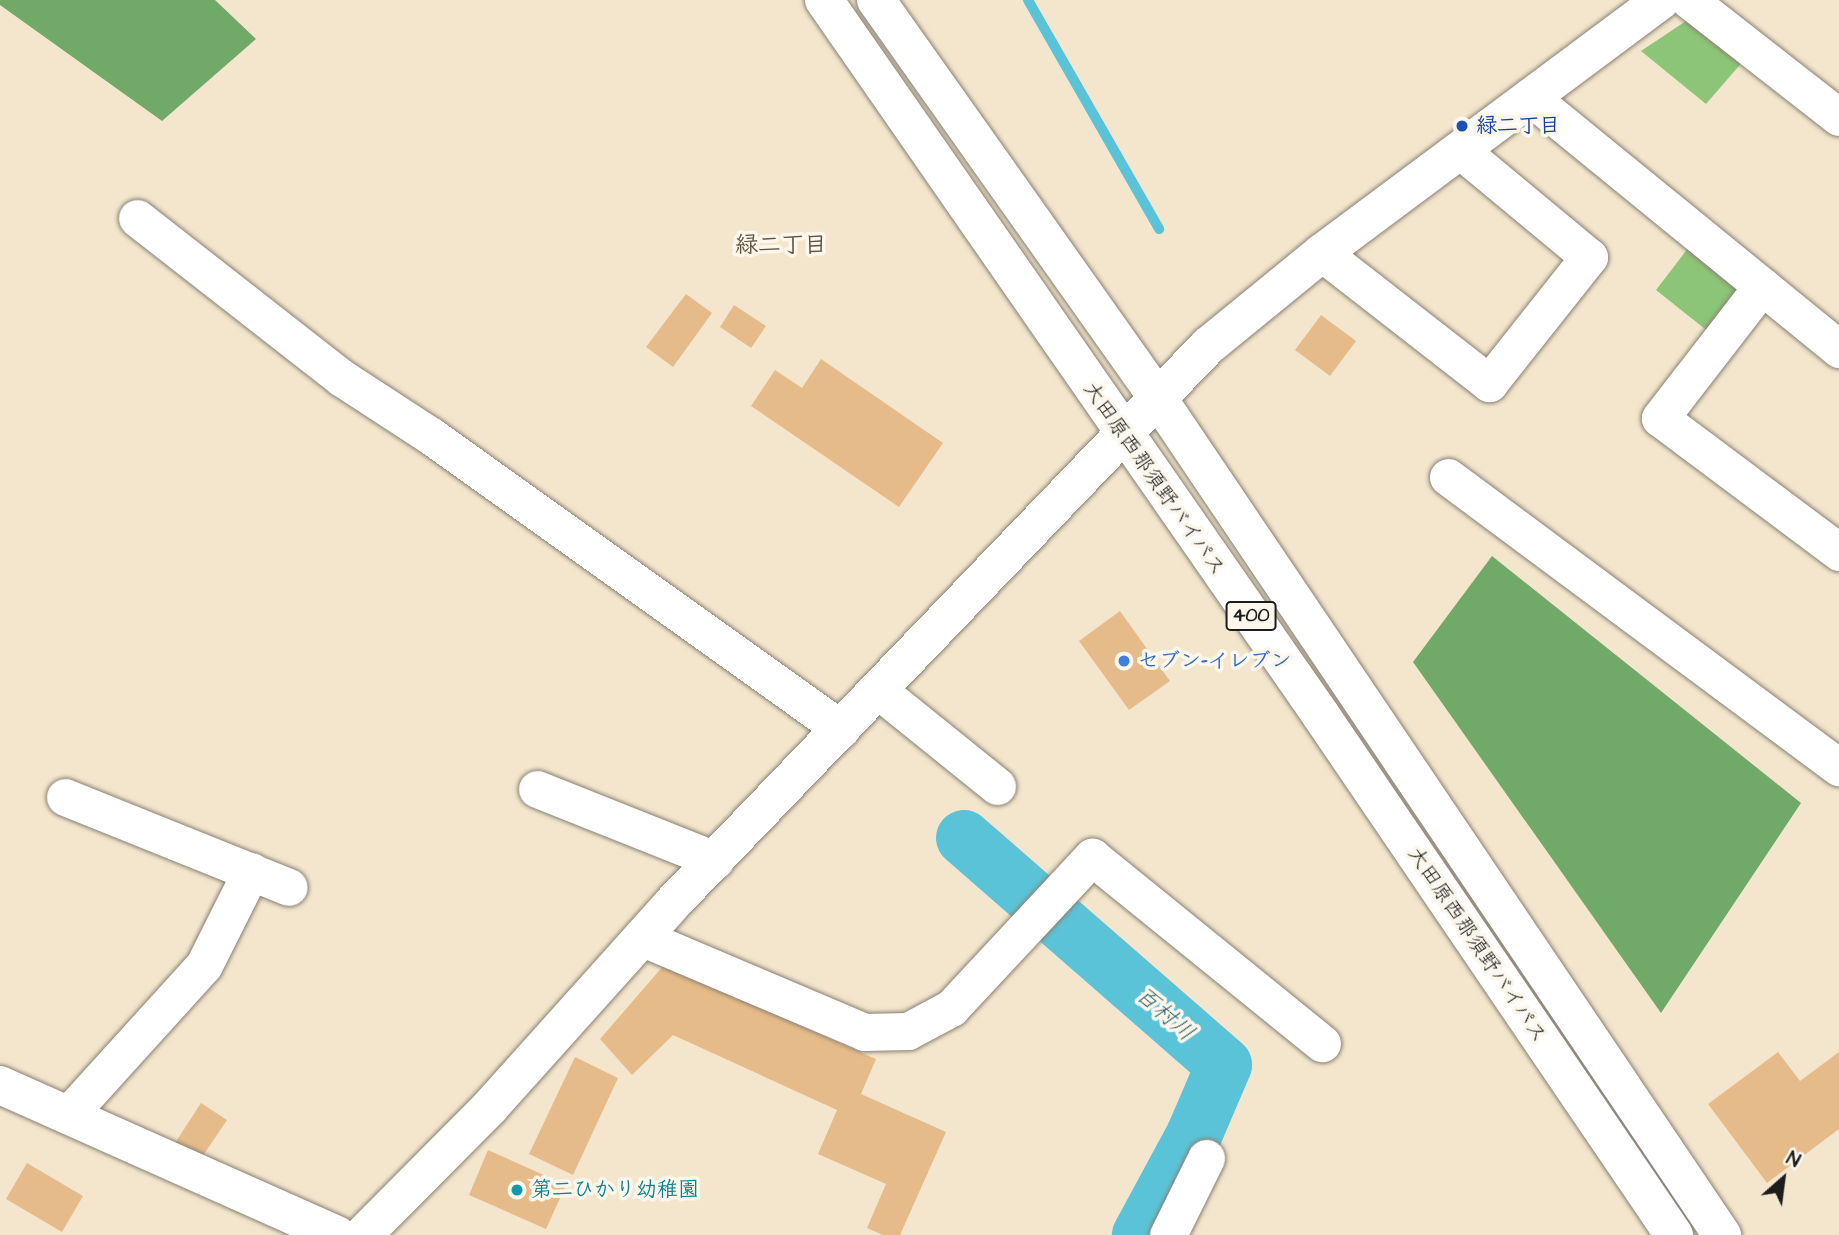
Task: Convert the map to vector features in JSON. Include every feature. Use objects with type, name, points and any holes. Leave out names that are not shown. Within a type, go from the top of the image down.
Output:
[{"type":"main road","name":"大田原西那須野バイパス","points":[[824,0],[1123,435],[1320,714],[1674,1235]]},
{"type":"main road","name":"大田原西那須野バイパス","points":[[876,0],[1157,397],[1722,1235]]},
{"type":"main road","points":[[363,1235],[490,1107],[715,860],[1208,346],[1322,253],[1661,0]]},
{"type":"main road","points":[[0,1084],[337,1235]]},
{"type":"street","points":[[1689,0],[1839,117]]},
{"type":"street","points":[[1530,97],[1839,349]]},
{"type":"street","points":[[1322,253],[1489,383],[1589,257],[1460,150]]},
{"type":"street","points":[[136,218],[342,378],[431,436],[841,729]]},
{"type":"street","points":[[1762,286],[1660,418],[1839,552]]},
{"type":"street","points":[[1448,477],[1839,767]]},
{"type":"street","points":[[878,690],[997,786]]},
{"type":"street","points":[[537,789],[715,860]]},
{"type":"street","points":[[65,797],[289,887]]},
{"type":"street","points":[[643,938],[864,1032],[908,1031],[951,1008],[1092,857],[1322,1043]]},
{"type":"street","points":[[68,1115],[204,965],[251,872]]},
{"type":"street","points":[[1168,1235],[1206,1158]]},
{"type":"green space","points":[[0,0],[215,0],[256,39],[162,121],[0,5]]},
{"type":"green space","points":[[1692,17],[1745,59],[1706,104],[1641,51]]},
{"type":"green space","points":[[1692,243],[1739,285],[1739,300],[1710,333],[1656,290]]},
{"type":"green space","points":[[1492,556],[1801,803],[1661,1013],[1413,662]]},
{"type":"building","points":[[686,294],[712,313],[673,367],[646,347]]},
{"type":"building","points":[[734,305],[766,326],[751,348],[720,327]]},
{"type":"building","points":[[1321,315],[1356,341],[1330,376],[1295,350]]},
{"type":"building","points":[[821,359],[943,443],[899,507],[751,406],[775,370],[802,388]]},
{"type":"building","name":"セブン-イレブン","points":[[1120,611],[1170,681],[1129,710],[1079,641]]},
{"type":"building","points":[[664,965],[876,1059],[861,1094],[946,1132],[900,1235],[883,1235],[867,1228],[886,1184],[818,1154],[837,1110],[673,1035],[632,1075],[600,1039]]},
{"type":"building","points":[[1778,1052],[1800,1081],[1839,1052],[1839,1129],[1767,1183],[1708,1104]]},
{"type":"building","points":[[575,1057],[618,1078],[573,1175],[529,1154]]},
{"type":"building","points":[[201,1103],[227,1120],[200,1160],[175,1143]]},
{"type":"building","name":"第二ひかり幼稚園","points":[[488,1150],[566,1185],[546,1229],[469,1195]]},
{"type":"building","points":[[27,1163],[83,1196],[62,1232],[6,1199]]},
{"type":"waterway","points":[[1028,0],[1159,229]]},
{"type":"waterway","name":"百村川","points":[[964,838],[1224,1065],[1194,1135],[1140,1235]]},
{"type":"place","name":"緑二丁目","points":[[1462,126]]},
{"type":"place","name":"セブン-イレブン","points":[[1124,661]]},
{"type":"place","name":"第二ひかり幼稚園","points":[[517,1190]]},
{"type":"district","name":"緑二丁目","points":[[781,245]]}]
